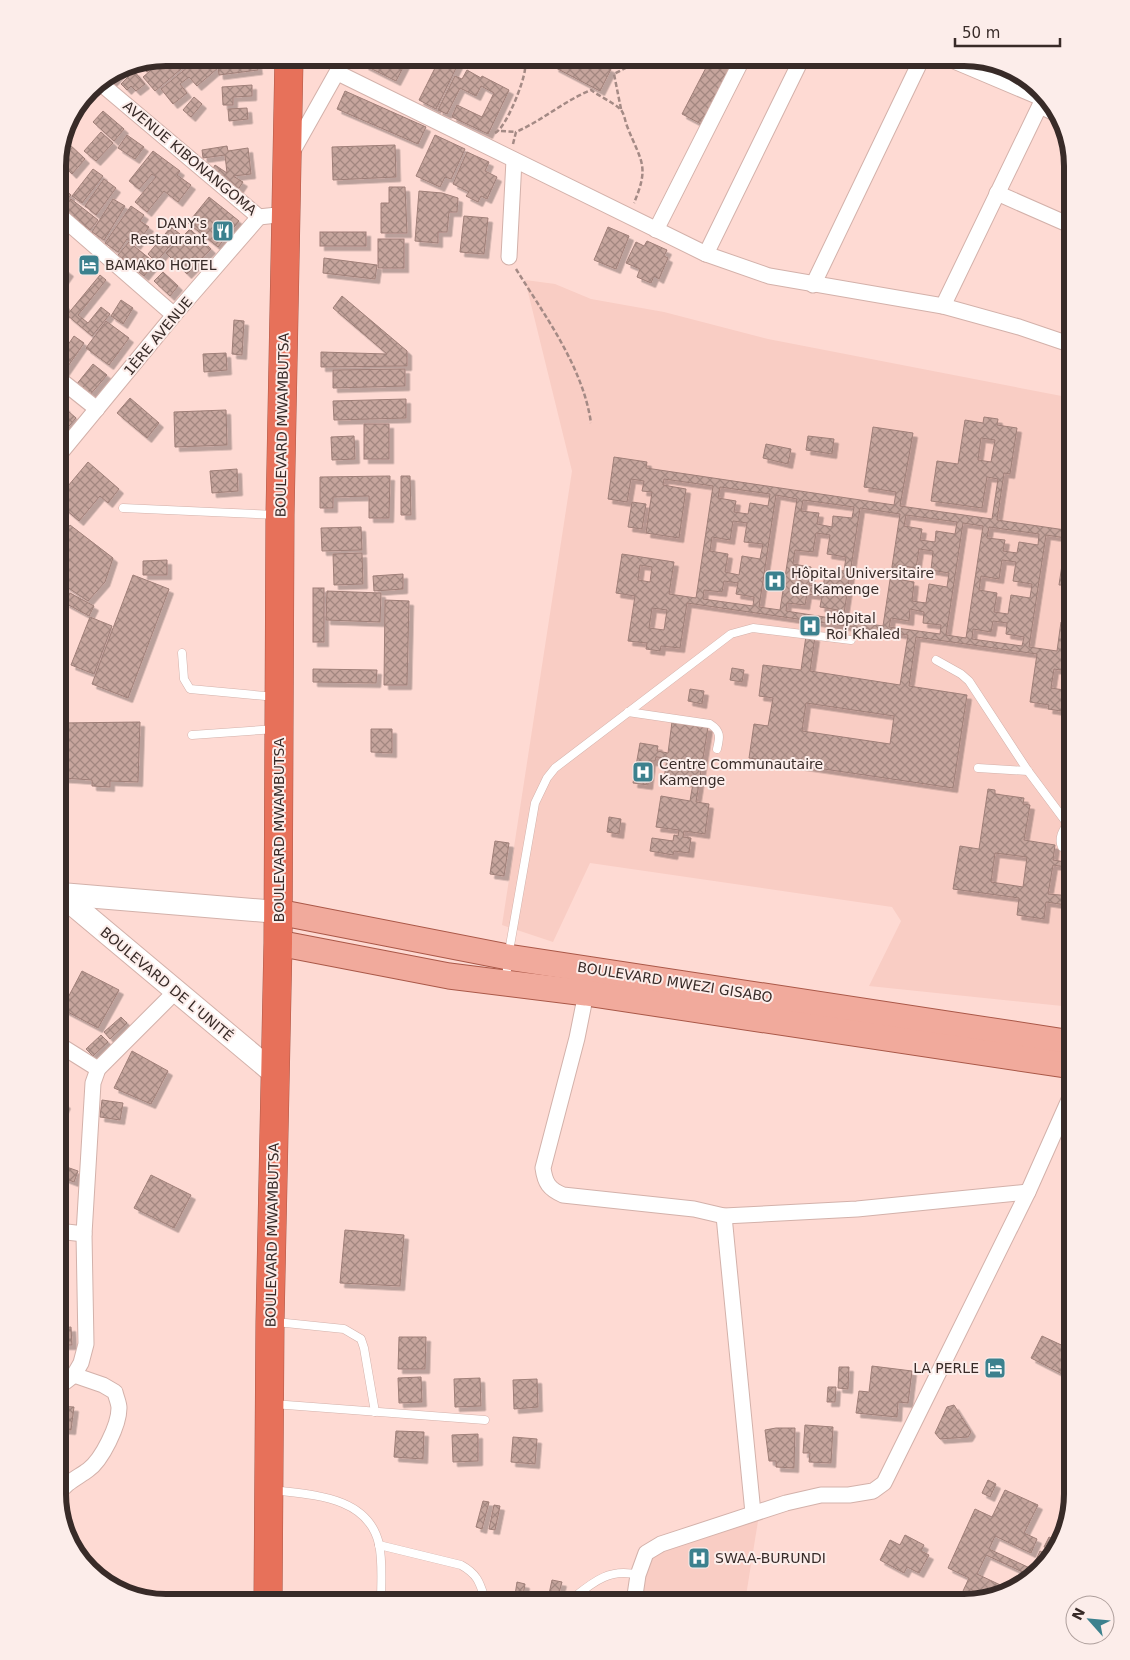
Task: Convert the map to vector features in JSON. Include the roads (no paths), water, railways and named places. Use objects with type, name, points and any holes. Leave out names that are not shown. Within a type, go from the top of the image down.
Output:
[{"type":"highway","name":"BOULEVARD MWAMBUTSA","points":[[268,1594],[270,1322],[278,943],[280,729],[280,515],[272,215],[287,162],[289,66]]},
{"type":"main road","name":"BOULEVARD MWEZI GISABO","points":[[278,912],[508,957],[1064,1042]]},
{"type":"main road","name":"BOULEVARD MWEZI GISABO","points":[[278,943],[449,976],[586,993],[852,1035],[1064,1065]]},
{"type":"main road","points":[[852,1035],[855,1010]]},
{"type":"street","points":[[287,162],[341,66]]},
{"type":"street","points":[[656,230],[739,66]]},
{"type":"street","points":[[706,254],[798,66]]},
{"type":"street","points":[[813,284],[918,66]]},
{"type":"street","points":[[965,66],[1038,99]]},
{"type":"street","points":[[338,73],[706,254],[769,276],[943,306],[1019,327],[1064,342]]},
{"type":"street","name":"AVENUE KIBONANGOMA","points":[[106,87],[272,215]]},
{"type":"street","points":[[943,306],[1042,103]]},
{"type":"street","points":[[508,257],[512,159]]},
{"type":"street","points":[[998,192],[1064,222]]},
{"type":"street","name":"1ÈRE AVENUE","points":[[66,447],[174,315],[272,215]]},
{"type":"street","points":[[66,221],[174,315]]},
{"type":"street","points":[[66,385],[97,410]]},
{"type":"street","name":"BOULEVARD DE L'UNITÉ","points":[[66,894],[278,912]]},
{"type":"street","name":"BOULEVARD DE L'UNITÉ","points":[[66,899],[274,1073]]},
{"type":"street","points":[[66,1381],[74,1375],[81,1363],[86,1344],[84,1234],[92,1095],[98,1069],[175,992]]},
{"type":"street","points":[[586,993],[577,1038],[543,1168],[545,1180],[551,1190],[563,1195],[694,1209],[724,1216],[857,1209],[1028,1192]]},
{"type":"street","points":[[66,1049],[98,1069]]},
{"type":"street","points":[[635,1594],[638,1575],[646,1552],[661,1544],[753,1513],[821,1495],[850,1495],[874,1491],[884,1483],[1028,1192],[1064,1111]]},
{"type":"street","points":[[724,1216],[753,1513]]},
{"type":"street","points":[[66,1232],[84,1234]]},
{"type":"street","points":[[66,1486],[98,1461],[115,1426],[119,1408],[115,1392],[103,1385],[74,1375]]},
{"type":"lane","points":[[123,508],[280,515]]},
{"type":"lane","points":[[506,984],[508,957],[536,803],[541,789],[555,768],[731,634],[753,628],[851,640]]},
{"type":"lane","points":[[182,653],[184,679],[190,689],[280,697]]},
{"type":"lane","points":[[936,660],[961,674],[969,681],[1028,771],[1064,818]]},
{"type":"lane","points":[[628,712],[710,724],[716,728],[720,736],[717,749]]},
{"type":"lane","points":[[192,735],[280,729]]},
{"type":"lane","points":[[978,768],[1028,771]]},
{"type":"lane","points":[[1064,829],[1060,843],[1064,848]]},
{"type":"lane","points":[[270,1322],[344,1329],[361,1339],[375,1412]]},
{"type":"lane","points":[[269,1404],[485,1420]]},
{"type":"lane","points":[[268,1489],[330,1497],[353,1507],[369,1523],[379,1545],[381,1594]]},
{"type":"lane","points":[[379,1545],[461,1565],[473,1571],[483,1594]]},
{"type":"lane","points":[[578,1594],[599,1577],[615,1572],[638,1575]]},
{"type":"place","name":"DANY's Restaurant","points":[[223,231]]},
{"type":"place","name":"BAMAKO HOTEL","points":[[89,265]]},
{"type":"place","name":"Hôpital Universitaire de Kamenge","points":[[775,581]]},
{"type":"place","name":"Hôpital Roi Khaled","points":[[810,626]]},
{"type":"place","name":"Centre Communautaire Kamenge","points":[[643,772]]},
{"type":"place","name":"LA PERLE","points":[[995,1368]]},
{"type":"place","name":"SWAA-BURUNDI","points":[[699,1558]]}]
